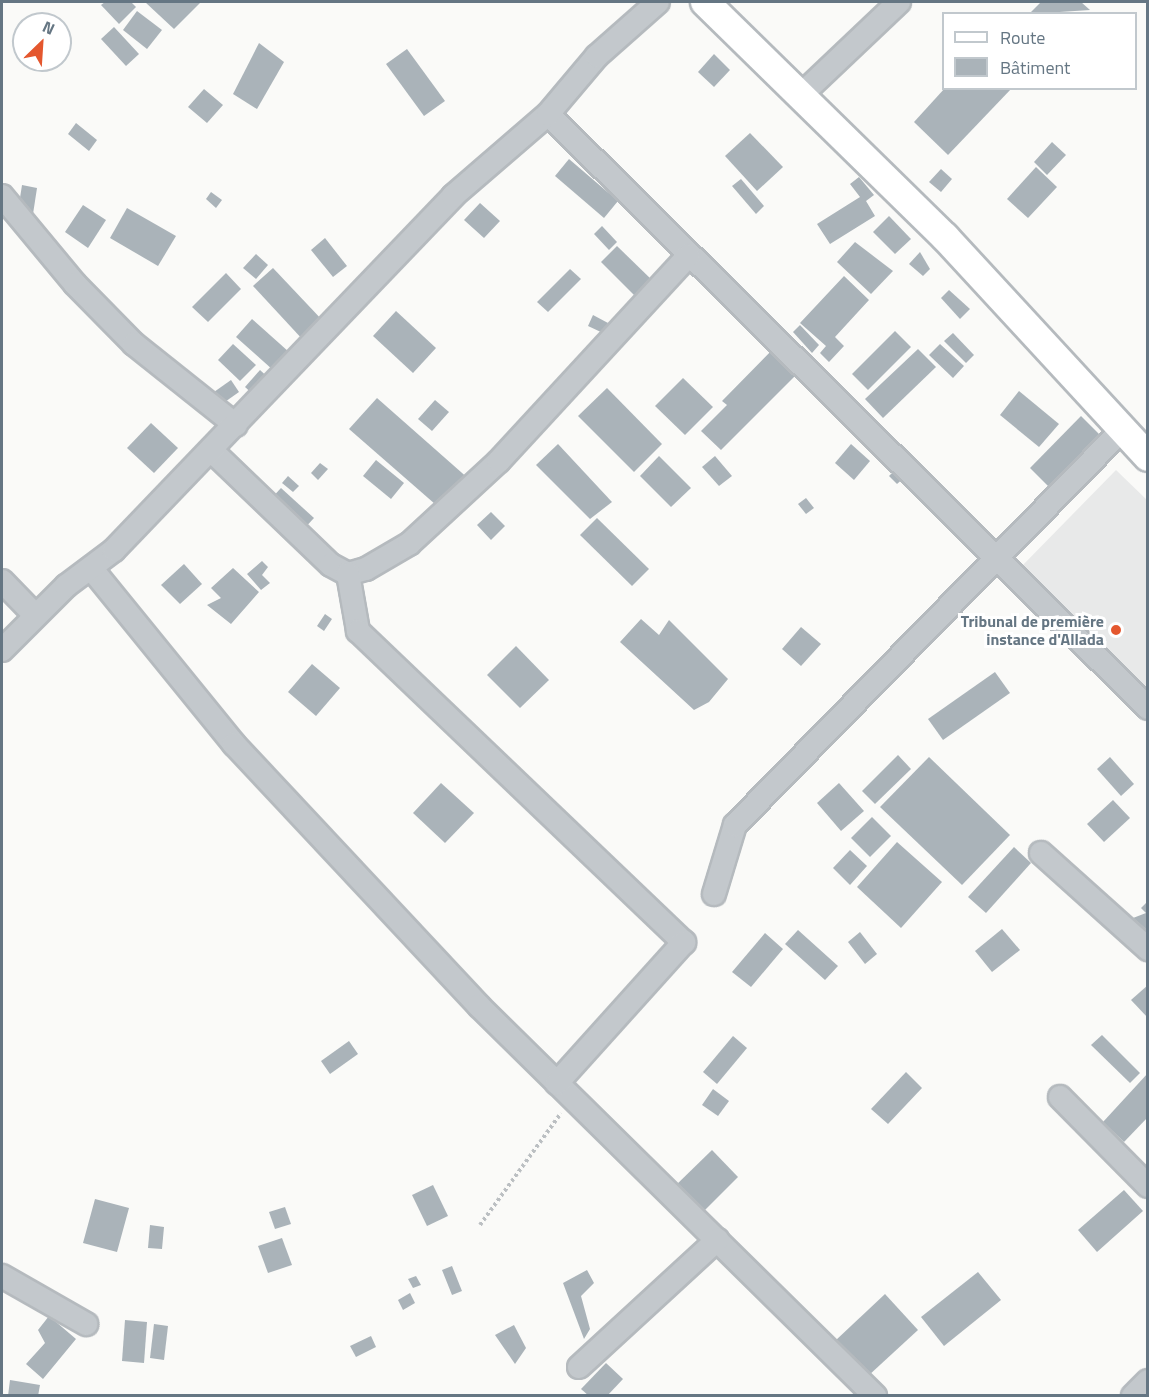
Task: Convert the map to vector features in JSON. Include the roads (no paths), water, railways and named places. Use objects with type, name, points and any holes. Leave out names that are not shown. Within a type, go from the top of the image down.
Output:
[{"type":"main road","points":[[705,2],[945,237],[1121,431],[1148,457]]},
{"type":"street","points":[[2,650],[35,615],[91,568],[213,452],[313,338],[453,196],[548,114],[597,56],[658,2]]},
{"type":"street","points":[[801,95],[899,2]]},
{"type":"street","points":[[548,114],[1148,708]]},
{"type":"street","points":[[2,196],[75,284],[134,344],[236,425]]},
{"type":"street","points":[[348,574],[409,544],[499,461],[689,255]]},
{"type":"street","points":[[714,894],[735,825],[994,556],[1121,431]]},
{"type":"street","points":[[213,452],[331,565],[348,574]]},
{"type":"street","points":[[91,568],[234,744],[565,1090],[874,1395]]},
{"type":"street","points":[[348,574],[358,631],[684,942],[565,1090]]},
{"type":"street","points":[[2,581],[35,615]]},
{"type":"street","points":[[1041,853],[1148,949]]},
{"type":"street","points":[[1060,1097],[1148,1186]]},
{"type":"street","points":[[579,1367],[717,1240]]},
{"type":"street","points":[[2,1276],[86,1324]]},
{"type":"street","points":[[1133,1395],[1148,1381]]},
{"type":"place","name":"Tribunal de première instance d'Allada","points":[[1116,630]]}]
